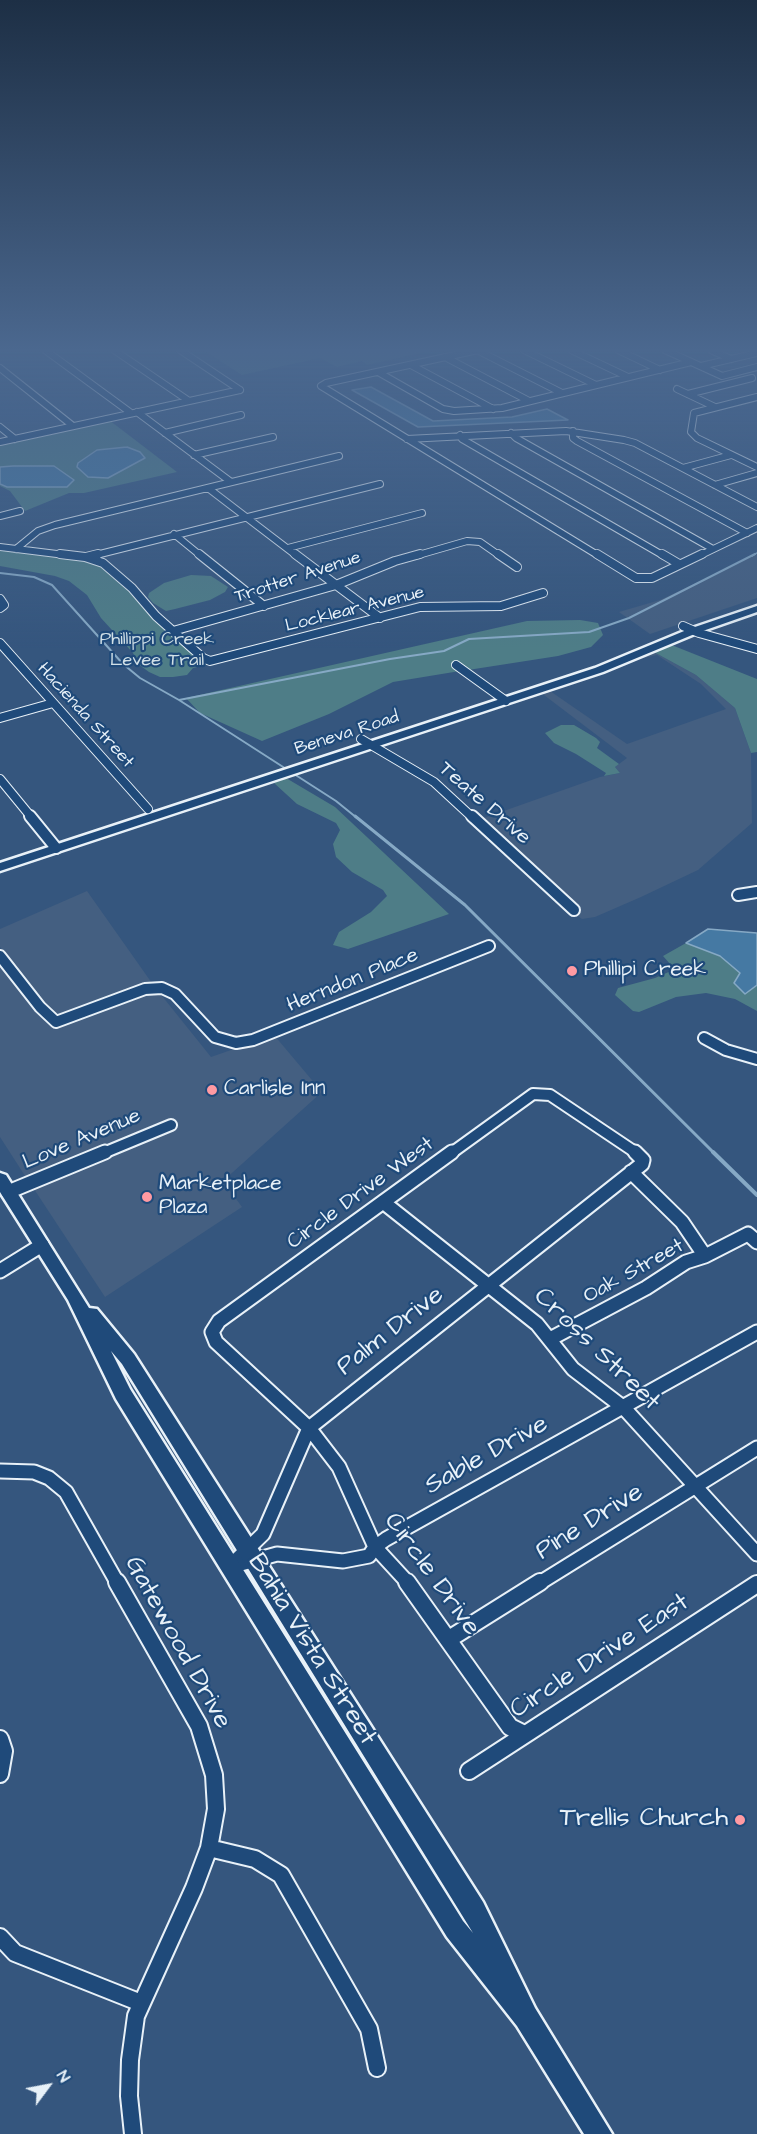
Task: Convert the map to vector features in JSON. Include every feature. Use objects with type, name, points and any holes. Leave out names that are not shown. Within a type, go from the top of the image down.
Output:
[{"type":"main road","points":[[693,626],[757,601]]},
{"type":"main road","points":[[693,626],[757,609]]},
{"type":"main road","name":"Beneva Road","points":[[0,857],[53,844],[501,698],[599,670],[693,626]]},
{"type":"main road","name":"Beneva Road","points":[[0,867],[53,844],[148,809],[257,777]]},
{"type":"main road","name":"Bahia Vista Street","points":[[4,1185],[75,1296],[123,1394],[229,1567],[456,1929],[526,2018],[599,2134]]},
{"type":"main road","name":"Bahia Vista Street","points":[[75,1296],[128,1359],[475,1910],[526,2018]]},
{"type":"street","points":[[187,450],[231,482]]},
{"type":"street","points":[[194,455],[217,450]]},
{"type":"street","points":[[424,450],[633,576],[643,579],[652,578],[757,528]]},
{"type":"street","points":[[480,450],[680,564]]},
{"type":"street","points":[[540,450],[713,549]]},
{"type":"street","points":[[593,450],[747,533]]},
{"type":"street","points":[[648,450],[757,507]]},
{"type":"street","points":[[721,450],[757,467]]},
{"type":"street","points":[[683,468],[731,455]]},
{"type":"street","points":[[16,549],[36,533],[50,526],[339,456]]},
{"type":"street","points":[[715,484],[757,473]]},
{"type":"street","points":[[85,557],[380,484]]},
{"type":"street","points":[[207,488],[380,618]]},
{"type":"street","points":[[748,502],[757,500]]},
{"type":"street","points":[[0,516],[20,511]]},
{"type":"street","points":[[288,548],[422,513]]},
{"type":"street","points":[[174,534],[264,606]]},
{"type":"street","name":"Trotter Avenue","points":[[173,631],[336,585],[388,563],[467,541],[480,542],[517,567]]},
{"type":"street","points":[[0,547],[85,557],[109,566],[173,631]]},
{"type":"street","name":"Locklear Avenue","points":[[173,631],[203,658],[210,661],[425,607],[501,606],[543,593]]},
{"type":"street","points":[[0,599],[4,605],[0,608]]},
{"type":"street","points":[[693,626],[757,649]]},
{"type":"street","name":"Hacienda Street","points":[[0,643],[148,809]]},
{"type":"street","points":[[456,665],[501,698]]},
{"type":"street","points":[[0,718],[53,703]]},
{"type":"street","name":"Teate Drive","points":[[365,742],[434,782],[574,910]]},
{"type":"street","points":[[0,779],[53,844]]},
{"type":"street","points":[[738,895],[757,892]]},
{"type":"street","name":"Herndon Place","points":[[0,956],[40,1007],[56,1022],[145,989],[162,988],[175,994],[215,1036],[229,1042],[243,1043],[489,946]]},
{"type":"street","points":[[704,1038],[726,1050],[757,1059]]},
{"type":"street","name":"Circle Drive West","points":[[212,1332],[219,1321],[538,1092],[550,1095],[638,1154],[643,1160],[642,1164],[631,1172]]},
{"type":"street","name":"Love Avenue","points":[[4,1185],[171,1125]]},
{"type":"street","points":[[631,1172],[682,1222],[705,1256]]},
{"type":"street","name":"Palm Drive","points":[[251,1556],[263,1534],[309,1428],[631,1172]]},
{"type":"street","name":"Cross Street","points":[[383,1202],[537,1324],[573,1369],[624,1408],[757,1554]]},
{"type":"street","name":"Oak Street","points":[[550,1339],[646,1288],[680,1265],[705,1256],[748,1234],[757,1242]]},
{"type":"street","points":[[0,1271],[42,1245]]},
{"type":"street","name":"Circle Drive","points":[[212,1332],[216,1342],[309,1428],[328,1450],[339,1467],[375,1547],[417,1593],[510,1727],[524,1734]]},
{"type":"street","name":"Sable Drive","points":[[229,1567],[251,1556],[277,1554],[344,1561],[369,1556],[375,1547],[386,1539],[757,1332]]},
{"type":"street","name":"Pine Drive","points":[[449,1639],[757,1448]]},
{"type":"street","name":"Gatewood Drive","points":[[0,1471],[34,1472],[55,1482],[66,1492],[199,1726],[210,1758],[216,1790],[214,1828],[209,1848],[194,1888],[136,2016],[130,2060],[129,2096],[133,2134]]},
{"type":"street","name":"Circle Drive East","points":[[469,1771],[524,1734],[531,1733],[757,1584]]},
{"type":"street","points":[[0,1739],[4,1751],[0,1774]]},
{"type":"street","points":[[209,1848],[255,1859],[281,1875],[369,2029],[377,2068]]},
{"type":"street","points":[[0,1937],[15,1953],[141,2003]]},
{"type":"shaded area","points":[[97,450],[134,450],[140,452],[145,458],[108,478],[88,477],[77,467],[78,463]]},
{"type":"shaded area","points":[[54,466],[74,480],[67,487],[7,487],[0,484],[0,467]]},
{"type":"shaded area","points":[[757,554],[757,598],[650,634],[619,612],[660,600]]},
{"type":"shaded area","points":[[652,651],[696,675],[735,708],[751,753],[752,823],[698,870],[595,917],[582,919],[574,913],[580,910],[481,819],[600,777],[620,773],[615,767],[627,758],[540,692],[629,662],[550,691],[627,744],[726,709],[701,684],[657,655],[639,659]]},
{"type":"shaded area","points":[[87,891],[154,986],[211,1057],[274,1035],[322,1092],[223,1181],[242,1207],[105,1297],[32,1186],[178,1127],[175,1120],[146,1129],[27,1179],[0,1137],[0,964],[41,1016],[54,1027],[63,1022],[45,1005],[0,947],[0,929]]},
{"type":"shaded area","points":[[708,929],[757,933],[757,985],[745,994],[734,983],[740,973],[720,956],[686,943]]},
{"type":"green space","points":[[0,450],[148,450],[177,472],[84,493],[69,493],[25,511],[10,491],[0,486]]},
{"type":"green space","name":"Phillippi Creek Levee Trail","points":[[0,549],[101,563],[211,664],[193,668],[187,675],[173,677],[160,677],[149,672],[138,664],[133,653],[101,618],[87,595],[69,581],[55,576],[0,566]]},
{"type":"green space","points":[[191,575],[211,576],[228,587],[225,592],[210,600],[166,611],[148,597],[149,593],[164,583]]},
{"type":"green space","points":[[580,620],[598,623],[603,635],[591,647],[558,656],[468,670],[457,662],[451,665],[460,671],[393,682],[329,714],[262,741],[200,713],[186,698],[527,621]]},
{"type":"green space","points":[[669,644],[757,679],[757,752],[751,753],[735,708],[696,675],[652,651]]},
{"type":"green space","points":[[561,725],[574,725],[596,738],[600,742],[597,748],[619,764],[615,767],[620,773],[604,776],[606,773],[554,743],[545,733]]},
{"type":"green space","points":[[286,778],[335,807],[449,914],[348,949],[333,945],[339,932],[371,912],[387,896],[383,890],[352,872],[336,857],[333,844],[340,830],[336,823],[297,804],[274,783]]},
{"type":"green space","points":[[686,943],[720,956],[741,973],[734,983],[745,994],[757,985],[757,1011],[735,999],[706,993],[676,997],[639,1012],[633,1011],[615,995],[618,988],[671,971],[671,965],[663,956]]},
{"type":"waterway","points":[[752,556],[757,553]]},
{"type":"waterway","points":[[179,700],[390,659],[444,651],[469,639],[589,632],[629,618],[755,554]]},
{"type":"waterway","points":[[0,573],[34,577],[52,585],[123,664],[140,678],[179,700]]},
{"type":"waterway","points":[[179,700],[336,801],[357,818]]},
{"type":"waterway","points":[[355,816],[465,905],[715,1154]]},
{"type":"waterway","points":[[713,1152],[757,1195]]},
{"type":"place","name":"Phillipi Creek","points":[[572,971]]},
{"type":"place","name":"Carlisle Inn","points":[[212,1090]]},
{"type":"place","name":"Marketplace Plaza","points":[[147,1197]]},
{"type":"place","name":"Trellis Church","points":[[740,1820]]}]
